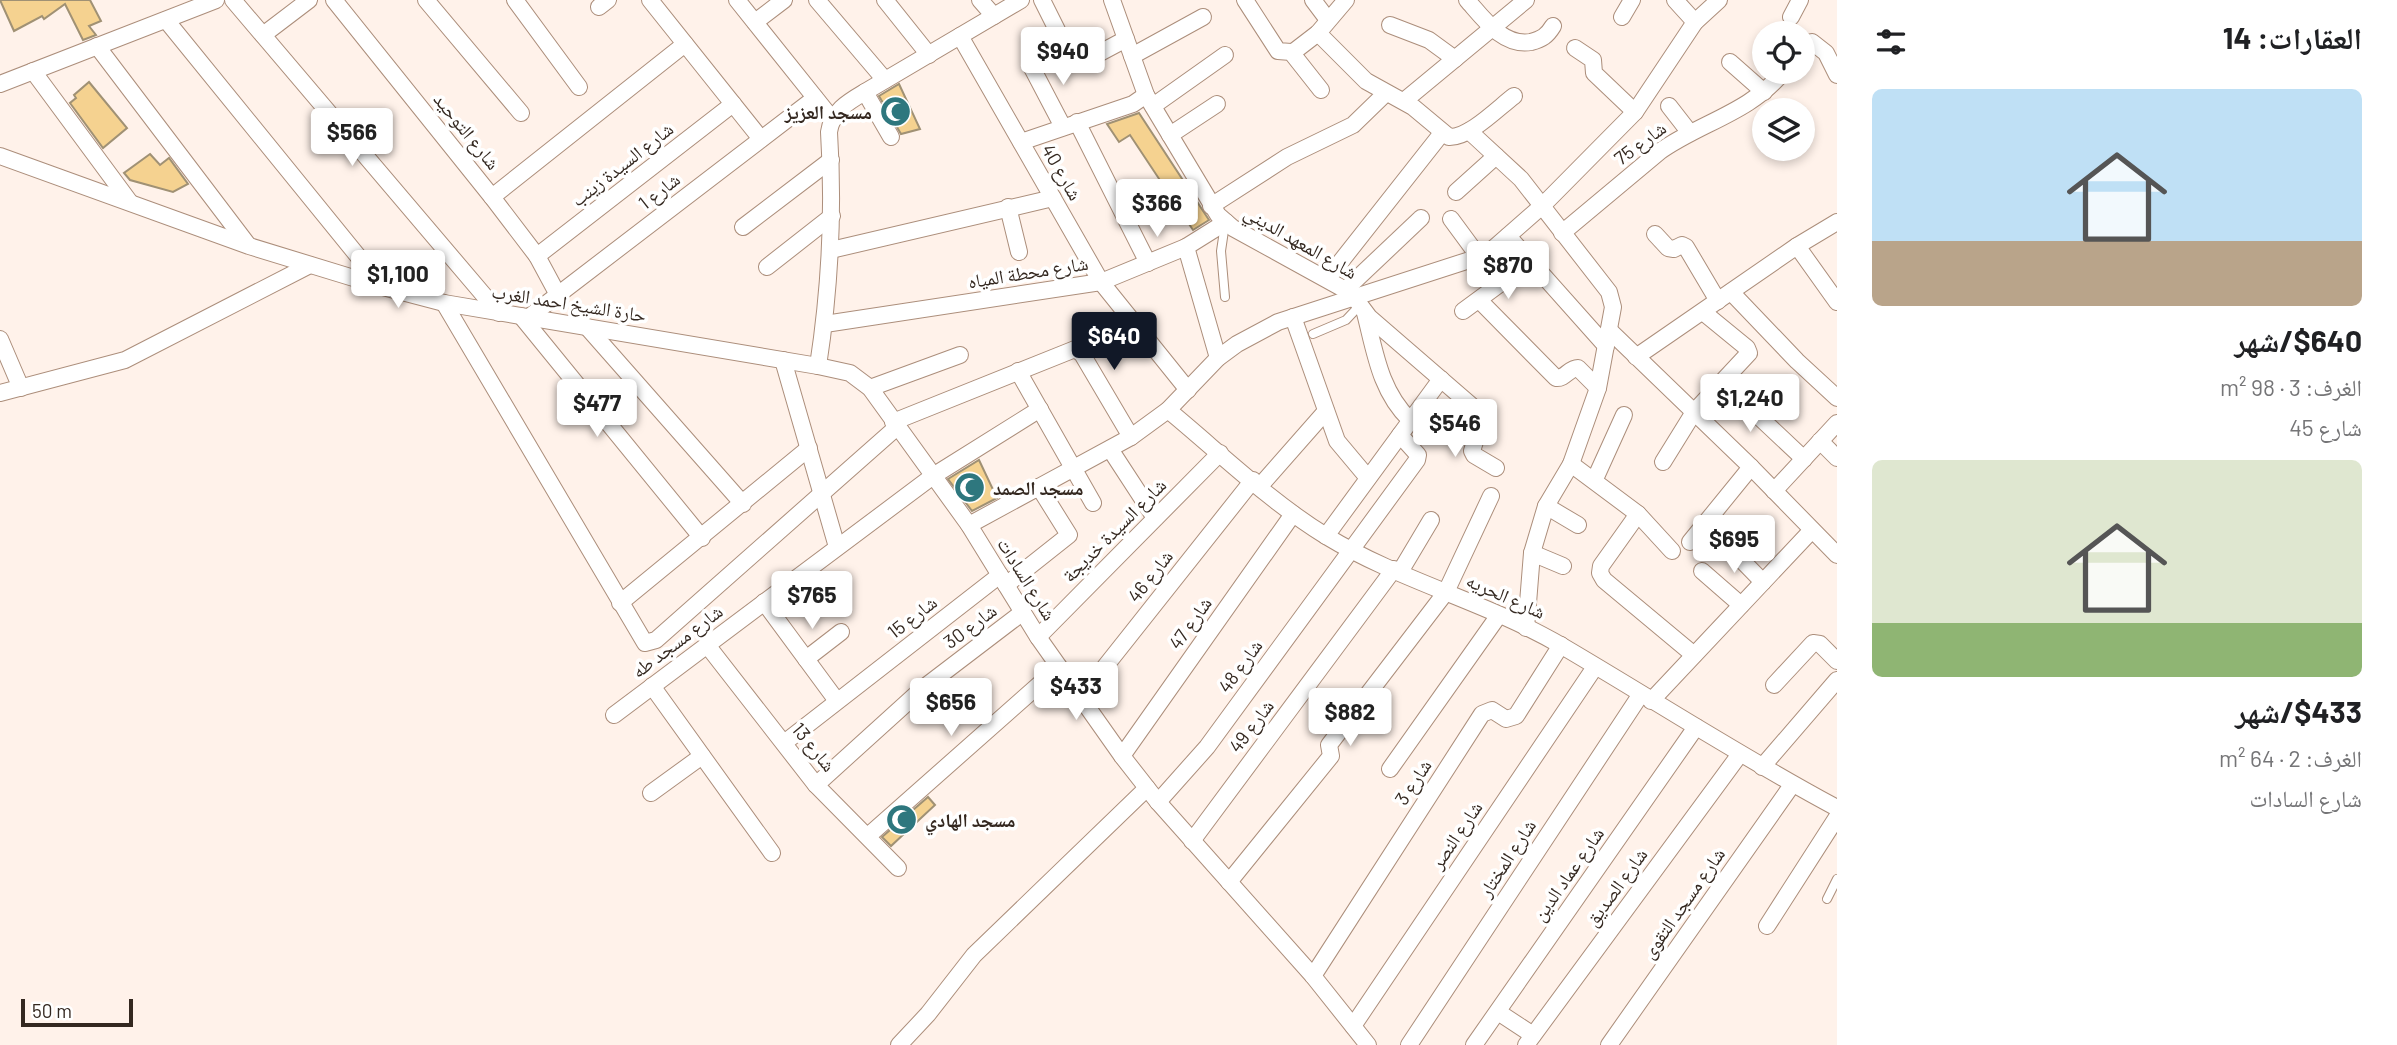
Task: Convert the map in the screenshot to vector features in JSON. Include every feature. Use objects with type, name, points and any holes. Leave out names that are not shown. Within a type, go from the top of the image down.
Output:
[{"type":"street","points":[[0,84],[216,0]]},
{"type":"street","points":[[233,0],[499,313]]},
{"type":"street","points":[[263,34],[309,0]]},
{"type":"street","name":"شارع التوحيد","points":[[334,0],[537,256],[558,295]]},
{"type":"street","points":[[426,0],[521,113]]},
{"type":"street","points":[[515,0],[579,88]]},
{"type":"street","points":[[650,0],[761,139]]},
{"type":"street","points":[[737,0],[815,98],[831,126],[831,250],[825,324],[818,366]]},
{"type":"street","points":[[755,22],[784,0]]},
{"type":"street","points":[[817,0],[885,80]]},
{"type":"street","points":[[885,0],[929,55]]},
{"type":"street","points":[[980,0],[994,16]]},
{"type":"street","points":[[831,126],[844,105],[1021,0]]},
{"type":"street","points":[[1042,0],[1058,30]]},
{"type":"street","name":"شارع المعهد الديني","points":[[1112,0],[1149,101],[1211,205],[1226,222],[1327,279],[1357,301],[1372,320],[1478,411],[1482,419],[1472,451],[1474,455],[1496,467]]},
{"type":"street","points":[[1245,0],[1278,51],[1292,53],[1321,90]]},
{"type":"street","points":[[1292,53],[1318,33],[1346,0]]},
{"type":"street","points":[[1467,0],[1493,28],[1511,41],[1521,43],[1542,39],[1553,26]]},
{"type":"street","points":[[1404,101],[1526,0]]},
{"type":"street","points":[[1622,17],[1632,0]]},
{"type":"street","points":[[1675,0],[1695,22]]},
{"type":"street","points":[[969,524],[1132,437],[1168,410],[1219,358],[1257,332],[1293,317],[1357,301],[1479,257],[1542,206],[1635,112],[1695,22],[1719,0]]},
{"type":"street","points":[[1791,17],[1800,0]]},
{"type":"street","points":[[1317,2],[1328,20]]},
{"type":"street","points":[[1132,56],[1203,17]]},
{"type":"street","points":[[166,20],[383,287]]},
{"type":"street","points":[[1390,24],[1429,40],[1455,59]]},
{"type":"street","points":[[1318,33],[1366,81],[1404,101],[1442,133],[1454,138],[1469,131],[1514,96]]},
{"type":"street","name":"شارع 40","points":[[960,36],[1101,282],[1188,390]]},
{"type":"street","points":[[1081,63],[1126,39]]},
{"type":"street","points":[[492,197],[685,44]]},
{"type":"street","points":[[97,46],[249,246]]},
{"type":"street","points":[[1575,48],[1593,60],[1594,73],[1635,112]]},
{"type":"street","points":[[1815,48],[1826,53],[1837,75]]},
{"type":"street","points":[[1021,142],[1070,124],[1149,101],[1225,55]]},
{"type":"street","points":[[1730,62],[1764,92]]},
{"type":"street","points":[[1030,64],[1070,124],[1148,262]]},
{"type":"street","points":[[33,71],[129,201]]},
{"type":"street","name":"شارع 75","points":[[1562,233],[1659,152],[1690,132],[1729,115],[1772,84]]},
{"type":"street","points":[[865,92],[891,137]]},
{"type":"street","points":[[1211,205],[1287,157],[1353,125],[1386,93]]},
{"type":"street","name":"شارع 1","points":[[525,317],[558,295],[815,98]]},
{"type":"street","name":"شارع السيدة زينب","points":[[537,256],[733,104]]},
{"type":"street","points":[[1170,135],[1217,104]]},
{"type":"street","points":[[1669,106],[1690,132]]},
{"type":"street","points":[[1469,131],[1521,179],[1609,292],[1613,307],[1598,388],[1571,464],[1546,506],[1532,553],[1526,628]]},
{"type":"street","points":[[1327,279],[1442,133]]},
{"type":"street","name":"حارة الشيخ احمد الغرب","points":[[0,156],[249,246],[444,303],[818,366]]},
{"type":"street","points":[[1456,192],[1496,156]]},
{"type":"street","points":[[743,227],[831,160]]},
{"type":"street","points":[[831,250],[1053,198]]},
{"type":"street","points":[[1008,207],[1019,252]]},
{"type":"street","points":[[767,267],[832,216]]},
{"type":"street","points":[[1357,301],[1421,218]]},
{"type":"street","points":[[1451,219],[1479,257]]},
{"type":"street","name":"شارع محطة المياه","points":[[825,324],[1101,282],[1186,247],[1226,222]]},
{"type":"street","points":[[1636,357],[1797,246],[1837,222]]},
{"type":"street","points":[[1655,234],[1668,248],[1674,249],[1682,244],[1686,247],[1725,297],[1837,398]]},
{"type":"street","points":[[1508,236],[1607,338],[1636,357],[1751,467],[1837,555]]},
{"type":"street","points":[[1797,246],[1837,302]]},
{"type":"street","points":[[1186,247],[1219,358]]},
{"type":"street","points":[[1464,311],[1531,261]]},
{"type":"street","points":[[0,393],[125,360],[310,265]]},
{"type":"street","points":[[1479,300],[1556,378],[1578,368],[1598,388]]},
{"type":"street","points":[[1357,301],[1383,380],[1394,402],[1410,420]]},
{"type":"street","points":[[444,303],[642,640],[649,643],[656,640],[895,424],[1018,370],[1075,349],[1082,354],[1132,437]]},
{"type":"street","points":[[1663,462],[1694,412],[1749,354],[1747,348],[1703,312]]},
{"type":"street","points":[[525,317],[702,538]]},
{"type":"street","points":[[1293,317],[1340,446],[1368,478]]},
{"type":"street","points":[[587,327],[743,504]]},
{"type":"street","points":[[0,339],[21,388]]},
{"type":"street","points":[[870,388],[960,355]]},
{"type":"street","points":[[783,360],[837,547]]},
{"type":"street","name":"شارع السادات","points":[[818,366],[850,373],[870,388],[969,524],[1038,637],[1122,756],[1158,802],[1313,976],[1368,1045]]},
{"type":"street","points":[[1018,370],[1093,503]]},
{"type":"street","points":[[1326,536],[1441,379]]},
{"type":"street","points":[[1722,382],[1804,459]]},
{"type":"street","name":"شارع مسجد طه","points":[[614,715],[933,476],[1040,409]]},
{"type":"street","name":"شارع الحريه","points":[[1168,410],[1293,514],[1326,536],[1561,645],[1762,767],[1835,805]]},
{"type":"street","name":"شارع 46","points":[[1081,697],[1256,483],[1326,411]]},
{"type":"street","points":[[1595,479],[1624,415]]},
{"type":"street","points":[[1774,491],[1837,423]]},
{"type":"street","name":"شارع 48","points":[[1158,802],[1207,747],[1418,460],[1418,455],[1399,435]]},
{"type":"street","points":[[1820,441],[1837,458]]},
{"type":"street","points":[[620,603],[810,448]]},
{"type":"street","points":[[1110,449],[1155,518]]},
{"type":"street","name":"شارع السيدة خديجة","points":[[1038,637],[1220,453]]},
{"type":"street","points":[[1571,464],[1595,479],[1639,514],[1672,551]]},
{"type":"street","points":[[1690,542],[1751,467]]},
{"type":"street","name":"شارع 15","points":[[784,743],[837,701],[1069,535],[1039,487]]},
{"type":"street","points":[[1229,882],[1331,756],[1329,745],[1446,592],[1491,496]]},
{"type":"street","points":[[1546,506],[1578,525]]},
{"type":"street","name":"شارع 47","points":[[1122,756],[1293,514]]},
{"type":"street","points":[[1639,514],[1601,566],[1600,573],[1604,580],[1694,655]]},
{"type":"street","name":"شارع 49","points":[[1192,841],[1397,570],[1431,520]]},
{"type":"street","name":"شارع المختار","points":[[1409,1045],[1646,698],[1694,655],[1812,530]]},
{"type":"street","points":[[1721,539],[1763,582]]},
{"type":"street","points":[[1532,553],[1563,566]]},
{"type":"street","points":[[1702,571],[1741,605]]},
{"type":"street","points":[[764,602],[837,701]]},
{"type":"street","name":"شارع 30","points":[[816,785],[922,689],[1023,612]]},
{"type":"street","points":[[1390,769],[1499,615]]},
{"type":"street","points":[[806,659],[841,632]]},
{"type":"street","points":[[1774,685],[1813,643],[1820,644],[1837,661]]},
{"type":"street","name":"شارع 13","points":[[707,645],[816,785],[898,868]]},
{"type":"street","name":"شارع 3","points":[[1313,976],[1482,714],[1492,710],[1506,719],[1516,716],[1561,645]]},
{"type":"street","points":[[868,836],[1059,667]]},
{"type":"street","name":"شارع النصر","points":[[1353,1026],[1595,667]]},
{"type":"street","points":[[1762,767],[1837,680]]},
{"type":"street","points":[[652,686],[772,853]]},
{"type":"street","name":"شارع عماد الدين","points":[[1474,1045],[1696,727]]},
{"type":"street","name":"شارع الصديق","points":[[1530,1040],[1740,754]]},
{"type":"street","points":[[652,793],[702,756]]},
{"type":"street","name":"شارع مسجد التقوى","points":[[1609,1045],[1793,785]]},
{"type":"street","points":[[900,1045],[974,956],[1147,788]]},
{"type":"street","points":[[1767,926],[1835,805]]},
{"type":"street","points":[[1497,1012],[1530,1040]]},
{"type":"lane","points":[[1225,297],[1221,251],[1226,222]]},
{"type":"lane","points":[[1313,334],[1346,320],[1357,301]]},
{"type":"lane","points":[[1826,899],[1837,879]]},
{"type":"building","points":[[0,0],[90,0],[101,21],[89,26],[96,35],[83,40],[65,4],[44,19],[42,16],[14,31]]},
{"type":"building","points":[[89,82],[127,128],[103,148],[70,103],[76,98],[74,95]]},
{"type":"building","points":[[899,84],[920,129],[901,134],[879,96]]},
{"type":"building","points":[[1139,113],[1209,220],[1193,230],[1130,135],[1119,142],[1107,124]]},
{"type":"building","points":[[150,154],[160,165],[169,158],[188,184],[173,192],[130,180],[124,173]]},
{"type":"building","name":"مسجد الصمد","points":[[979,460],[997,498],[972,511],[948,479]]},
{"type":"building","points":[[928,797],[935,805],[891,846],[882,837]]},
{"type":"place","name":"مسجد العزيز","points":[[895,112]]},
{"type":"place","name":"مسجد الصمد","points":[[970,488]]},
{"type":"place","name":"مسجد الهادي","points":[[902,820]]}]
